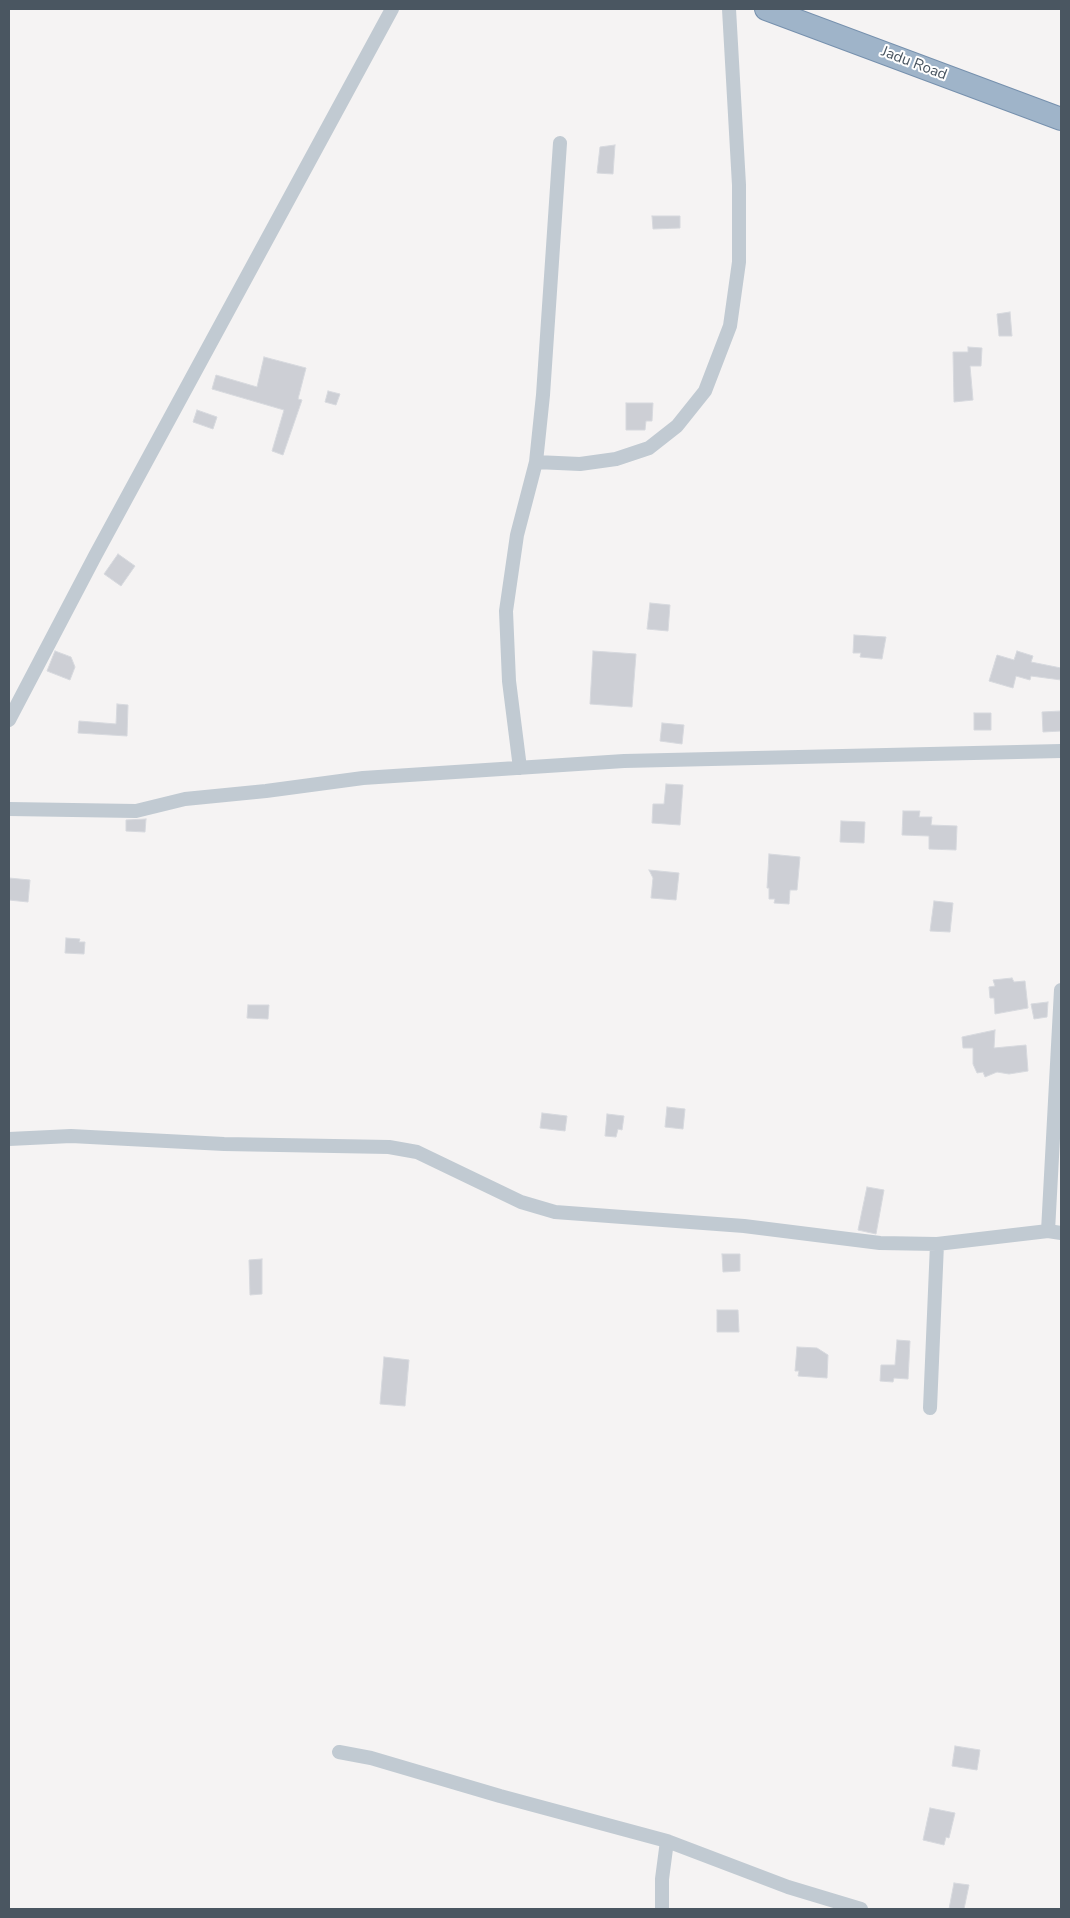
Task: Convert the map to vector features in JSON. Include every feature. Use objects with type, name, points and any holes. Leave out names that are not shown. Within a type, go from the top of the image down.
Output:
[{"type":"highway","name":"Jadu Road","points":[[766,9],[800,15],[1061,119]]},
{"type":"street","points":[[9,720],[95,556],[392,9]]},
{"type":"street","points":[[536,462],[580,464],[616,459],[649,448],[677,426],[705,390],[730,326],[739,262],[739,186],[729,9]]},
{"type":"street","points":[[520,768],[509,681],[506,610],[517,535],[536,462],[543,395],[560,143]]},
{"type":"street","points":[[9,809],[136,810],[185,799],[363,778],[624,761],[1061,751]]},
{"type":"street","points":[[9,1138],[71,1136],[224,1144],[389,1147],[417,1152],[521,1202],[555,1212],[744,1226],[880,1242],[937,1244],[1055,1232],[1061,990]]},
{"type":"street","points":[[930,1408],[937,1244]]},
{"type":"street","points":[[338,1752],[372,1758],[500,1796],[667,1841],[788,1887],[861,1909]]},
{"type":"street","points":[[662,1909],[662,1879],[667,1841]]},
{"type":"building","points":[[615,145],[613,174],[597,173],[600,147]]},
{"type":"building","points":[[652,216],[680,216],[680,228],[653,229]]},
{"type":"building","points":[[1010,312],[1012,336],[999,336],[997,314]]},
{"type":"building","points":[[968,347],[982,348],[981,366],[970,366],[973,400],[954,402],[953,352],[968,352]]},
{"type":"building","points":[[264,357],[306,368],[298,399],[302,400],[283,455],[272,451],[284,410],[212,389],[216,375],[257,387]]},
{"type":"building","points":[[328,391],[340,394],[336,405],[325,402]]},
{"type":"building","points":[[626,403],[653,403],[652,421],[646,421],[645,430],[626,430]]},
{"type":"building","points":[[197,410],[217,417],[213,429],[193,422]]},
{"type":"building","points":[[118,554],[135,566],[121,586],[104,574]]},
{"type":"building","points":[[650,603],[670,605],[668,631],[647,629]]},
{"type":"building","points":[[854,635],[886,637],[882,659],[860,657],[861,653],[853,653]]},
{"type":"building","points":[[55,651],[71,657],[75,667],[70,680],[47,671]]},
{"type":"building","points":[[593,651],[636,654],[632,707],[590,704]]},
{"type":"building","points":[[1017,651],[1033,656],[1031,662],[1061,668],[1061,680],[1031,676],[1030,680],[1016,676],[1013,688],[989,681],[997,655],[1014,660]]},
{"type":"building","points":[[117,704],[128,705],[127,736],[78,733],[79,721],[116,724]]},
{"type":"building","points":[[1061,711],[1061,731],[1043,732],[1042,712]]},
{"type":"building","points":[[974,713],[991,713],[991,730],[974,730]]},
{"type":"building","points":[[662,723],[684,725],[682,744],[660,741]]},
{"type":"building","points":[[666,784],[683,785],[680,825],[652,823],[653,804],[664,804]]},
{"type":"building","points":[[903,811],[920,811],[919,817],[932,817],[931,825],[957,826],[956,850],[929,849],[929,836],[902,835]]},
{"type":"building","points":[[146,819],[145,832],[126,831],[126,820]]},
{"type":"building","points":[[841,821],[865,822],[864,843],[840,842]]},
{"type":"building","points":[[769,854],[800,857],[797,890],[790,890],[789,904],[774,903],[775,899],[769,899],[769,888],[767,888]]},
{"type":"building","points":[[649,870],[679,873],[676,900],[651,898],[653,878]]},
{"type":"building","points":[[9,878],[30,880],[28,902],[9,900]]},
{"type":"building","points":[[934,901],[953,903],[950,932],[930,931]]},
{"type":"building","points":[[66,938],[80,939],[79,942],[85,942],[84,954],[65,953]]},
{"type":"building","points":[[1012,978],[1014,982],[1025,981],[1028,1008],[995,1014],[994,998],[990,998],[989,987],[995,986],[993,980]]},
{"type":"building","points":[[1048,1002],[1047,1017],[1034,1019],[1031,1004]]},
{"type":"building","points":[[248,1005],[269,1005],[268,1019],[247,1018]]},
{"type":"building","points":[[995,1030],[994,1048],[1026,1045],[1028,1071],[1009,1074],[997,1072],[985,1077],[983,1072],[977,1073],[973,1064],[973,1048],[963,1048],[962,1037]]},
{"type":"building","points":[[667,1107],[685,1109],[683,1129],[665,1127]]},
{"type":"building","points":[[542,1113],[567,1116],[565,1131],[540,1128]]},
{"type":"building","points":[[607,1114],[624,1116],[622,1130],[618,1129],[616,1137],[605,1136]]},
{"type":"building","points":[[867,1187],[884,1190],[876,1234],[858,1230]]},
{"type":"building","points":[[722,1254],[740,1254],[740,1271],[723,1272]]},
{"type":"building","points":[[262,1259],[262,1294],[250,1295],[249,1260]]},
{"type":"building","points":[[717,1310],[738,1310],[739,1332],[717,1332]]},
{"type":"building","points":[[897,1340],[910,1341],[908,1379],[894,1378],[893,1382],[880,1381],[881,1365],[895,1365]]},
{"type":"building","points":[[797,1347],[817,1348],[828,1355],[827,1378],[798,1376],[799,1371],[795,1371]]},
{"type":"building","points":[[384,1357],[409,1360],[405,1406],[380,1404]]},
{"type":"building","points":[[955,1746],[980,1750],[977,1770],[952,1766]]},
{"type":"building","points":[[930,1808],[955,1813],[949,1838],[946,1837],[944,1845],[923,1840]]},
{"type":"building","points":[[954,1883],[969,1885],[964,1909],[949,1909]]}]
